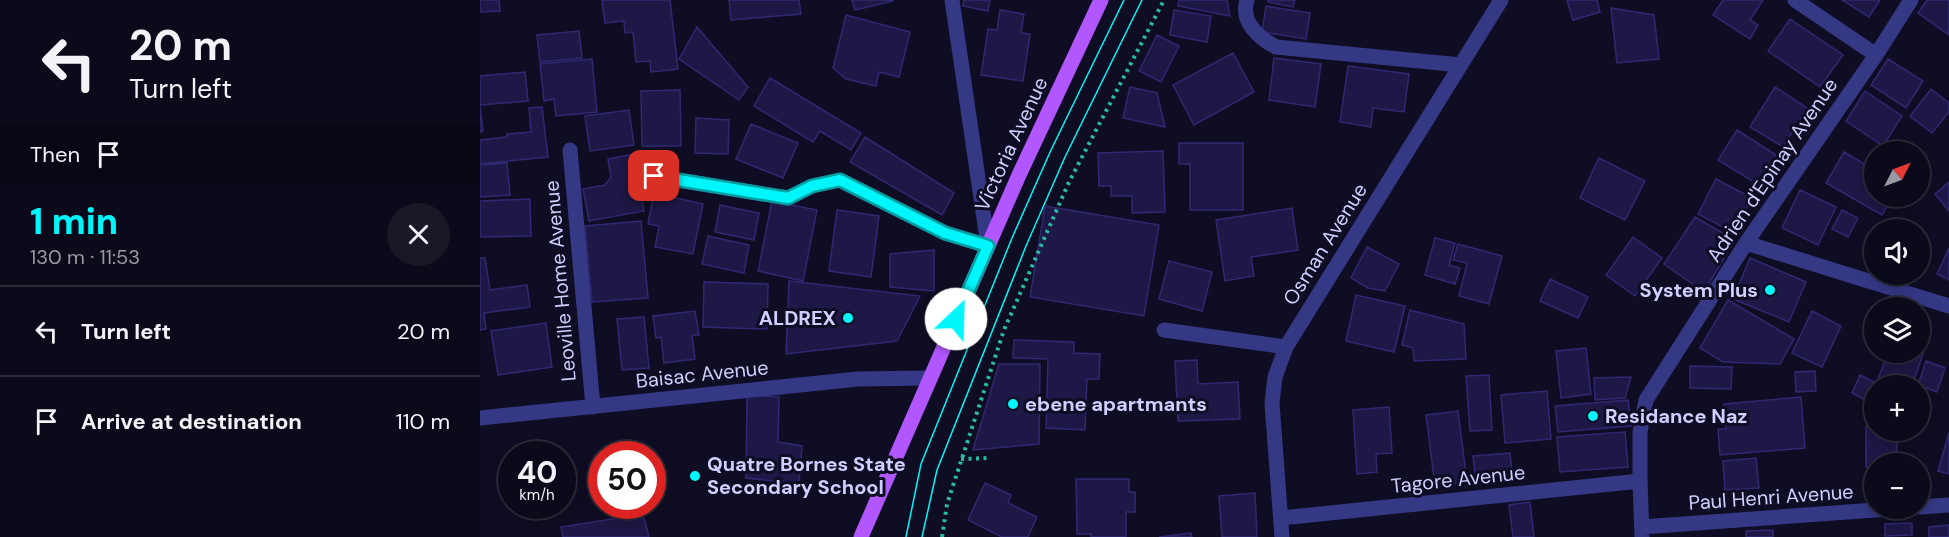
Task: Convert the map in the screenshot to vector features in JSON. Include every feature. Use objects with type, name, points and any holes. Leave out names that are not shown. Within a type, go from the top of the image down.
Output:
[{"type":"main road","name":"Victoria Avenue","points":[[861,537],[929,378],[1101,0]]},
{"type":"street","points":[[654,176],[788,198],[812,186],[840,180],[945,233],[988,246],[952,0]]},
{"type":"street","points":[[1247,0],[1245,7],[1250,26],[1262,39],[1276,47],[1461,65]]},
{"type":"street","name":"Osman Avenue","points":[[1282,537],[1272,403],[1275,377],[1286,347],[1501,0]]},
{"type":"street","points":[[1795,0],[1876,55]]},
{"type":"street","name":"Adrien d'Epinay Avenue","points":[[1642,532],[1640,432],[1646,400],[1746,243],[1876,55],[1911,0]]},
{"type":"street","name":"Leoville Home Avenue","points":[[570,150],[593,407]]},
{"type":"street","points":[[1746,243],[1949,306]]},
{"type":"street","points":[[1164,330],[1286,347]]},
{"type":"street","name":"Baisac Avenue","points":[[480,418],[858,379],[929,378]]},
{"type":"street","name":"Tagore Avenue","points":[[1281,518],[1640,481]]},
{"type":"street","points":[[1930,506],[1949,505]]},
{"type":"street","name":"Paul Henri Avenue","points":[[1642,532],[1864,512]]},
{"type":"path","points":[[942,537],[947,504],[960,459],[1004,330],[1069,182],[1164,0]]},
{"type":"path","points":[[960,459],[989,458]]},
{"type":"building","points":[[480,0],[499,0],[500,11],[480,12]]},
{"type":"building","points":[[602,0],[670,0],[678,69],[651,72],[650,61],[636,62],[633,32],[625,33],[624,21],[605,23]]},
{"type":"building","points":[[729,0],[799,0],[801,14],[731,20]]},
{"type":"building","points":[[852,0],[893,0],[893,1],[855,10]]},
{"type":"building","points":[[964,0],[990,0],[988,11],[963,6]]},
{"type":"building","points":[[1179,0],[1227,0],[1230,16],[1178,6]]},
{"type":"building","points":[[1268,0],[1295,0],[1293,7],[1268,2]]},
{"type":"building","points":[[1567,0],[1597,0],[1600,12],[1573,20]]},
{"type":"building","points":[[1723,0],[1763,0],[1750,20],[1758,25],[1750,39],[1713,15]]},
{"type":"building","points":[[1842,0],[1880,0],[1869,17]]},
{"type":"building","points":[[1927,0],[1949,0],[1949,35],[1918,13]]},
{"type":"building","points":[[1266,6],[1310,13],[1306,39],[1262,32]]},
{"type":"building","points":[[1611,8],[1654,15],[1659,59],[1617,63]]},
{"type":"building","points":[[1000,10],[1024,14],[1021,33],[1030,34],[1023,81],[981,75],[988,29],[997,30]]},
{"type":"building","points":[[1174,10],[1211,16],[1207,42],[1170,35]]},
{"type":"building","points":[[846,15],[910,32],[899,77],[879,72],[876,86],[846,79],[833,68]]},
{"type":"building","points":[[1790,19],[1843,55],[1820,87],[1768,51]]},
{"type":"building","points":[[697,27],[748,87],[739,100],[679,59]]},
{"type":"building","points":[[579,31],[582,58],[540,62],[537,35]]},
{"type":"building","points":[[1157,35],[1179,46],[1161,82],[1139,71]]},
{"type":"building","points":[[1233,53],[1254,92],[1194,125],[1173,85]]},
{"type":"building","points":[[1274,58],[1321,64],[1315,107],[1269,100]]},
{"type":"building","points":[[592,59],[597,112],[556,116],[554,99],[544,101],[540,64]]},
{"type":"building","points":[[1888,59],[1923,81],[1906,108],[1871,85]]},
{"type":"building","points":[[1348,66],[1409,74],[1404,112],[1373,108],[1371,127],[1340,122]]},
{"type":"building","points":[[525,72],[528,101],[480,105],[480,76]]},
{"type":"building","points":[[770,78],[861,133],[851,150],[820,131],[813,142],[754,106]]},
{"type":"building","points":[[1130,87],[1157,93],[1165,127],[1123,118]]},
{"type":"building","points":[[1775,87],[1807,108],[1783,147],[1750,127]]},
{"type":"building","points":[[1931,89],[1949,103],[1949,112],[1932,133],[1910,116]]},
{"type":"building","points":[[680,90],[681,146],[642,146],[641,91]]},
{"type":"building","points":[[1865,91],[1902,116],[1886,141],[1876,141],[1846,121]]},
{"type":"building","points":[[480,105],[483,131],[480,132]]},
{"type":"building","points":[[542,107],[548,157],[480,164],[480,140],[531,132],[529,108]]},
{"type":"building","points":[[629,110],[634,145],[590,151],[585,116]]},
{"type":"building","points":[[696,118],[729,120],[728,154],[695,153]]},
{"type":"building","points":[[751,124],[798,143],[783,178],[736,159]]},
{"type":"building","points":[[1737,130],[1776,155],[1757,184],[1718,160]]},
{"type":"building","points":[[865,137],[954,193],[942,215],[850,162]]},
{"type":"building","points":[[1179,143],[1243,143],[1243,210],[1190,210],[1190,164],[1179,164]]},
{"type":"building","points":[[1163,151],[1165,212],[1132,213],[1132,196],[1111,196],[1111,186],[1099,186],[1098,153]]},
{"type":"building","points":[[1844,152],[1864,164],[1864,205],[1826,183]]},
{"type":"building","points":[[634,154],[644,211],[589,221],[583,189],[605,185],[611,177],[608,159]]},
{"type":"building","points":[[1599,158],[1645,181],[1625,220],[1580,198]]},
{"type":"building","points":[[507,163],[510,195],[480,197],[480,165]]},
{"type":"building","points":[[1716,179],[1752,198],[1734,233],[1698,214]]},
{"type":"building","points":[[1949,182],[1949,211],[1935,194]]},
{"type":"building","points":[[1800,190],[1836,207],[1818,245],[1782,228]]},
{"type":"building","points":[[654,193],[703,204],[693,254],[655,247],[659,226],[648,224]]},
{"type":"building","points":[[530,199],[531,236],[480,237],[480,201]]},
{"type":"building","points":[[772,201],[817,210],[803,281],[758,271]]},
{"type":"building","points":[[720,205],[759,213],[754,240],[715,232]]},
{"type":"building","points":[[1045,206],[1159,225],[1144,316],[1030,297]]},
{"type":"building","points":[[1868,207],[1887,207],[1882,215]]},
{"type":"building","points":[[1292,208],[1298,250],[1251,257],[1254,276],[1225,281],[1216,220]]},
{"type":"building","points":[[837,210],[879,216],[871,277],[829,271]]},
{"type":"building","points":[[1842,210],[1858,218],[1848,237],[1832,229]]},
{"type":"building","points":[[1695,217],[1735,240],[1704,292],[1664,264]]},
{"type":"building","points":[[641,221],[648,298],[592,302],[585,226]]},
{"type":"building","points":[[708,236],[749,245],[744,273],[702,264]]},
{"type":"building","points":[[1633,237],[1662,258],[1635,296],[1606,275]]},
{"type":"building","points":[[1435,238],[1455,243],[1449,265],[1460,268],[1455,284],[1425,275]]},
{"type":"building","points":[[1458,244],[1502,256],[1489,304],[1459,296],[1467,263],[1453,260]]},
{"type":"building","points":[[1367,247],[1399,264],[1385,291],[1368,288],[1351,278]]},
{"type":"building","points":[[1949,248],[1949,280],[1937,274]]},
{"type":"building","points":[[934,250],[934,291],[890,287],[890,254]]},
{"type":"building","points":[[480,258],[485,258],[490,290],[527,285],[530,307],[484,313],[486,329],[480,330]]},
{"type":"building","name":"System Plus","points":[[1750,258],[1806,282],[1789,322],[1733,299]]},
{"type":"building","points":[[1169,261],[1212,272],[1202,311],[1159,299]]},
{"type":"building","points":[[1550,279],[1588,297],[1578,318],[1540,301]]},
{"type":"building","name":"ALDREX","points":[[789,281],[920,296],[897,341],[786,354]]},
{"type":"building","points":[[704,282],[768,284],[767,329],[703,327]]},
{"type":"building","points":[[1356,295],[1405,306],[1394,352],[1346,341]]},
{"type":"building","points":[[1728,300],[1794,339],[1780,364],[1723,362],[1700,348]]},
{"type":"building","points":[[1410,310],[1464,324],[1466,359],[1414,361],[1413,348],[1402,345]]},
{"type":"building","points":[[695,311],[699,335],[692,335],[695,359],[664,363],[661,337],[656,338],[653,316]]},
{"type":"building","points":[[1812,311],[1841,326],[1822,367],[1792,353]]},
{"type":"building","points":[[644,317],[649,368],[622,370],[617,319]]},
{"type":"building","points":[[546,323],[552,367],[498,375],[491,331]]},
{"type":"building","points":[[1014,340],[1074,342],[1074,353],[1100,354],[1099,379],[1087,379],[1085,430],[1046,428],[1048,359],[1013,358]]},
{"type":"building","points":[[1586,348],[1591,394],[1561,398],[1556,351]]},
{"type":"building","points":[[1197,360],[1198,384],[1238,382],[1240,419],[1178,421],[1175,361]]},
{"type":"building","points":[[1884,363],[1920,363],[1916,375],[1880,375]]},
{"type":"building","points":[[1925,363],[1945,368],[1937,392],[1930,389],[1930,375],[1921,375]]},
{"type":"building","name":"ebene apartmants","points":[[999,364],[1040,364],[1039,444],[973,450]]},
{"type":"building","points":[[1690,366],[1732,367],[1731,389],[1690,388]]},
{"type":"building","points":[[1815,371],[1816,391],[1796,392],[1795,372]]},
{"type":"building","points":[[1489,375],[1492,430],[1470,431],[1466,376]]},
{"type":"building","points":[[1860,375],[1864,377],[1864,399],[1852,393]]},
{"type":"building","points":[[1631,377],[1625,398],[1595,400],[1594,378]]},
{"type":"building","points":[[1547,391],[1551,439],[1505,443],[1501,395]]},
{"type":"building","points":[[747,395],[779,397],[778,442],[802,446],[799,484],[746,478]]},
{"type":"building","points":[[1801,397],[1805,448],[1720,455],[1718,429],[1726,429],[1724,404]]},
{"type":"building","name":"Residance Naz","points":[[1628,400],[1631,426],[1558,432],[1555,406]]},
{"type":"building","points":[[1389,407],[1392,453],[1376,454],[1377,472],[1357,474],[1353,410]]},
{"type":"building","points":[[1458,411],[1467,482],[1435,486],[1426,415]]},
{"type":"building","points":[[1625,432],[1628,467],[1560,472],[1557,437]]},
{"type":"building","points":[[1949,433],[1949,474],[1938,471]]},
{"type":"building","points":[[1866,441],[1897,441],[1897,453],[1866,453]]},
{"type":"building","points":[[1510,453],[1513,481],[1476,484],[1473,456]]},
{"type":"building","points":[[1756,458],[1759,488],[1725,490],[1723,461]]},
{"type":"building","points":[[1076,479],[1129,479],[1129,492],[1135,492],[1135,512],[1126,512],[1126,537],[1091,537],[1091,534],[1077,534]]},
{"type":"building","points":[[985,483],[1011,495],[1008,503],[1037,517],[1028,537],[1002,537],[968,520]]},
{"type":"building","points":[[1255,493],[1257,537],[1222,537],[1219,496]]},
{"type":"building","points":[[1530,502],[1534,537],[1513,537],[1509,505]]},
{"type":"building","points":[[611,519],[644,519],[649,537],[563,537],[561,527]]},
{"type":"building","points":[[1912,523],[1912,535],[1885,536],[1885,524]]},
{"type":"building","points":[[1949,525],[1949,537],[1929,537],[1929,527]]},
{"type":"building","points":[[1773,530],[1773,537],[1746,537],[1746,531]]},
{"type":"building","points":[[1191,533],[1192,537],[1159,537]]},
{"type":"tram line","points":[[906,537],[921,464],[1012,238],[1051,150],[1124,0]]},
{"type":"tram line","points":[[922,537],[937,470],[1026,246],[1065,157],[1142,0]]},
{"type":"place","name":"System Plus","points":[[1770,290]]},
{"type":"place","name":"ALDREX","points":[[848,318]]},
{"type":"place","name":"ebene apartmants","points":[[1013,404]]},
{"type":"place","name":"Residance Naz","points":[[1593,416]]},
{"type":"place","name":"Quatre Bornes State Secondary School","points":[[695,476]]},
{"type":"route","points":[[654,176],[788,198],[812,186],[840,180],[945,233],[988,246],[956,319]]}]
